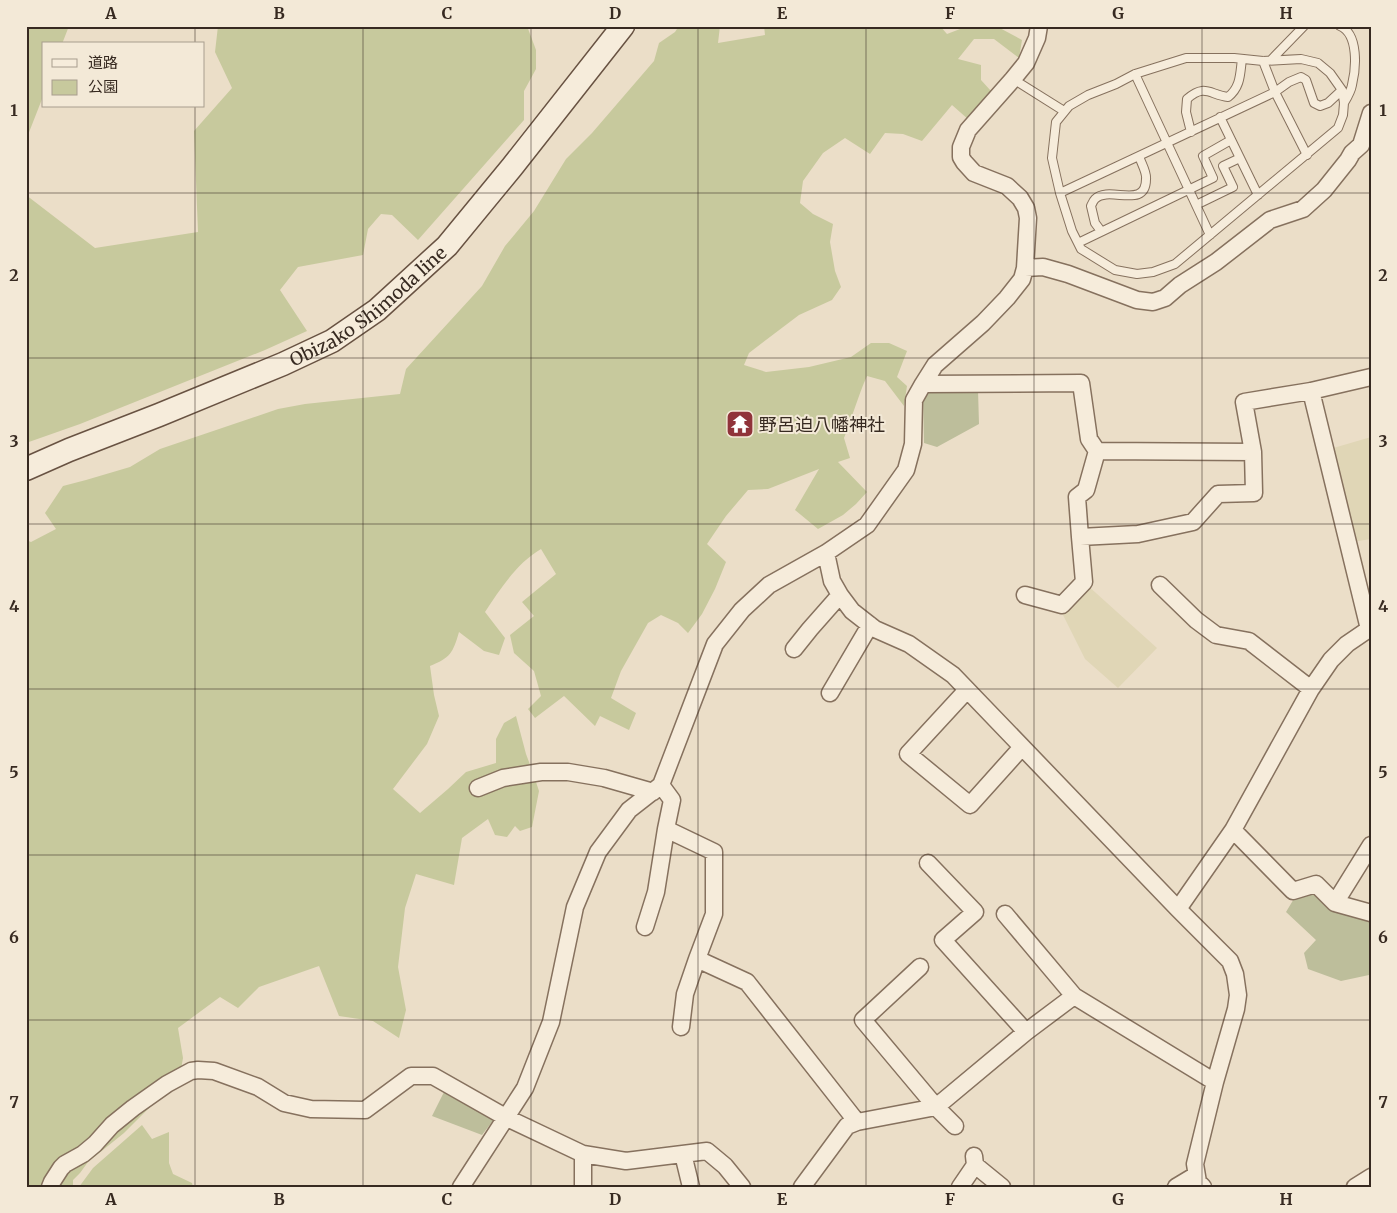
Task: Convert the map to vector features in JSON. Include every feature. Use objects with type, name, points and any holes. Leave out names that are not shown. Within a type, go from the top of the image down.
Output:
[{"type":"main road","name":"Obizako Shimoda line","points":[[26,469],[283,364],[332,341],[377,310],[447,246],[623,26]]},
{"type":"street","points":[[461,1187],[525,1088],[551,1022],[575,907],[598,852],[629,810],[657,788],[715,644],[742,610],[769,585],[826,553],[867,525],[906,470],[913,444],[914,400],[935,365],[983,323],[1022,280],[1025,268],[1028,218],[1026,208],[1020,198],[1007,186],[974,173],[964,162],[961,147],[968,130],[1026,63],[1037,38],[1039,26]]},
{"type":"street","points":[[1025,268],[1043,267],[1068,274],[1137,300],[1153,302],[1164,298],[1180,285],[1216,262],[1270,220],[1302,209],[1324,190],[1352,153],[1361,145],[1371,113]]},
{"type":"street","points":[[1080,537],[1138,534],[1193,522],[1218,494],[1254,492],[1253,452],[1244,402],[1311,391],[1371,377]]},
{"type":"street","points":[[923,384],[1081,382],[1090,439],[1096,451],[1086,490],[1077,497],[1084,582],[1062,605],[1025,595]]},
{"type":"street","points":[[1178,909],[1233,830],[1310,689],[1331,660],[1347,644],[1370,629],[1311,391]]},
{"type":"street","points":[[1096,451],[1253,452]]},
{"type":"street","points":[[826,553],[832,581],[852,612],[875,629],[909,644],[953,675],[1230,961],[1236,974],[1238,994],[1195,1164],[1200,1181],[1176,1187]]},
{"type":"street","points":[[1160,585],[1196,620],[1216,635],[1249,642],[1310,689]]},
{"type":"street","points":[[794,650],[840,595]]},
{"type":"street","points":[[830,693],[870,625]]},
{"type":"street","points":[[967,690],[908,754],[970,805],[1022,747]]},
{"type":"street","points":[[478,788],[503,778],[541,772],[568,772],[657,788],[672,800],[656,892],[645,927]]},
{"type":"street","points":[[666,829],[714,852],[714,914],[685,994],[681,1027]]},
{"type":"street","points":[[1233,830],[1293,890],[1316,884],[1335,903],[1371,913]]},
{"type":"street","points":[[1335,903],[1371,845]]},
{"type":"street","points":[[928,862],[975,912],[943,940],[1026,1032]]},
{"type":"street","points":[[1005,914],[1074,996],[1216,1082]]},
{"type":"street","points":[[697,958],[747,982],[857,1122]]},
{"type":"street","points":[[920,967],[863,1020],[936,1107],[955,1126]]},
{"type":"street","points":[[802,1187],[847,1126],[857,1122],[936,1107],[1026,1032],[1074,996]]},
{"type":"street","points":[[50,1187],[57,1172],[65,1164],[96,1144],[112,1125],[167,1084],[191,1071],[198,1070],[214,1071],[258,1087],[284,1103],[311,1109],[365,1110],[411,1076],[433,1076],[507,1118],[583,1154],[626,1161],[707,1151],[726,1166],[742,1187]]},
{"type":"street","points":[[583,1154],[583,1187]]},
{"type":"street","points":[[683,1154],[691,1187]]},
{"type":"street","points":[[960,1187],[974,1160],[1002,1187]]},
{"type":"street","points":[[1355,1187],[1371,1177]]},
{"type":"lane","points":[[1267,60],[1304,26]]},
{"type":"lane","points":[[1340,26],[1344,28],[1354,42],[1352,87],[1344,103]]},
{"type":"lane","points":[[1186,58],[1242,59],[1301,59],[1318,63],[1330,72],[1342,90],[1343,115],[1338,128],[1175,264],[1153,272],[1137,274],[1115,270],[1081,249],[1072,231],[1060,193],[1052,158],[1056,122],[1069,106],[1134,74],[1186,58]]},
{"type":"lane","points":[[1191,132],[1186,112],[1188,99],[1195,92],[1204,90],[1228,97],[1234,93],[1238,87],[1242,59]]},
{"type":"lane","points":[[1267,60],[1275,92],[1307,155]]},
{"type":"lane","points":[[1134,74],[1210,235]]},
{"type":"lane","points":[[1060,193],[1275,92],[1289,82],[1301,77],[1306,80],[1314,103],[1320,106],[1328,103],[1342,90]]},
{"type":"lane","points":[[1013,79],[1064,112]]},
{"type":"lane","points":[[1220,118],[1258,195]]},
{"type":"lane","points":[[1078,243],[1212,178],[1203,156],[1231,140]]},
{"type":"lane","points":[[1101,231],[1095,223],[1091,206],[1095,198],[1106,194],[1131,196],[1139,194],[1144,189],[1147,178],[1139,156]]},
{"type":"lane","points":[[1196,205],[1232,187],[1222,166],[1240,158]]},
{"type":"shaded area","points":[[1371,437],[1371,539],[1352,542],[1330,449]]},
{"type":"shaded area","points":[[1086,584],[1157,648],[1118,688],[1085,659],[1061,611]]},
{"type":"green space","points":[[26,26],[69,26],[63,42],[42,42],[42,99],[26,140]]},
{"type":"green space","points":[[218,26],[527,26],[536,50],[536,69],[524,91],[524,120],[418,240],[392,215],[381,214],[368,229],[363,255],[298,267],[280,290],[307,331],[265,350],[80,424],[26,443],[26,195],[95,248],[198,232],[194,131],[232,88],[215,52]]},
{"type":"green space","points":[[679,26],[720,26],[718,43],[765,35],[764,26],[940,26],[947,34],[968,26],[996,26],[1022,40],[1019,58],[994,39],[974,39],[958,59],[981,65],[981,80],[991,91],[969,120],[952,105],[922,141],[903,134],[885,133],[870,154],[845,138],[823,153],[803,181],[800,203],[813,214],[833,224],[830,242],[835,271],[841,287],[832,300],[799,315],[749,353],[744,365],[766,372],[809,367],[851,357],[871,343],[889,343],[907,351],[897,377],[907,386],[904,406],[885,381],[867,376],[844,438],[850,458],[838,462],[867,492],[843,515],[818,529],[795,510],[819,469],[768,489],[748,490],[726,516],[707,544],[726,562],[702,614],[688,633],[678,623],[661,615],[648,623],[621,671],[611,698],[636,713],[629,730],[600,716],[595,726],[564,696],[535,718],[528,709],[541,696],[534,671],[514,653],[510,635],[534,616],[522,602],[556,574],[541,549],[532,555],[510,577],[485,612],[505,638],[499,655],[484,651],[459,632],[450,654],[430,666],[439,716],[427,744],[393,789],[420,813],[466,772],[496,763],[496,739],[504,723],[516,716],[526,754],[539,791],[532,827],[520,831],[515,826],[507,837],[495,835],[488,819],[462,838],[454,885],[416,874],[405,908],[398,967],[406,1010],[399,1038],[373,1021],[339,1016],[319,966],[259,987],[238,1008],[220,997],[178,1028],[183,1058],[178,1086],[152,1105],[124,1133],[88,1162],[73,1180],[73,1187],[26,1187],[26,540],[31,542],[56,529],[45,513],[63,486],[130,467],[160,449],[278,409],[305,404],[400,394],[406,369],[482,286],[505,246],[534,211],[566,159],[592,133],[654,61],[659,43],[675,32]]},
{"type":"green space","points":[[978,390],[979,424],[937,447],[924,443],[923,397],[928,391]]},
{"type":"green space","points":[[1315,891],[1371,918],[1369,975],[1341,981],[1308,969],[1304,953],[1316,940],[1286,912],[1295,897]]},
{"type":"green space","points":[[444,1092],[495,1118],[482,1135],[432,1116]]},
{"type":"green space","points":[[142,1125],[152,1139],[169,1132],[169,1163],[173,1174],[192,1183],[193,1187],[79,1187],[93,1168]]},
{"type":"place","name":"野呂迫八幡神社","points":[[740,424]]}]
